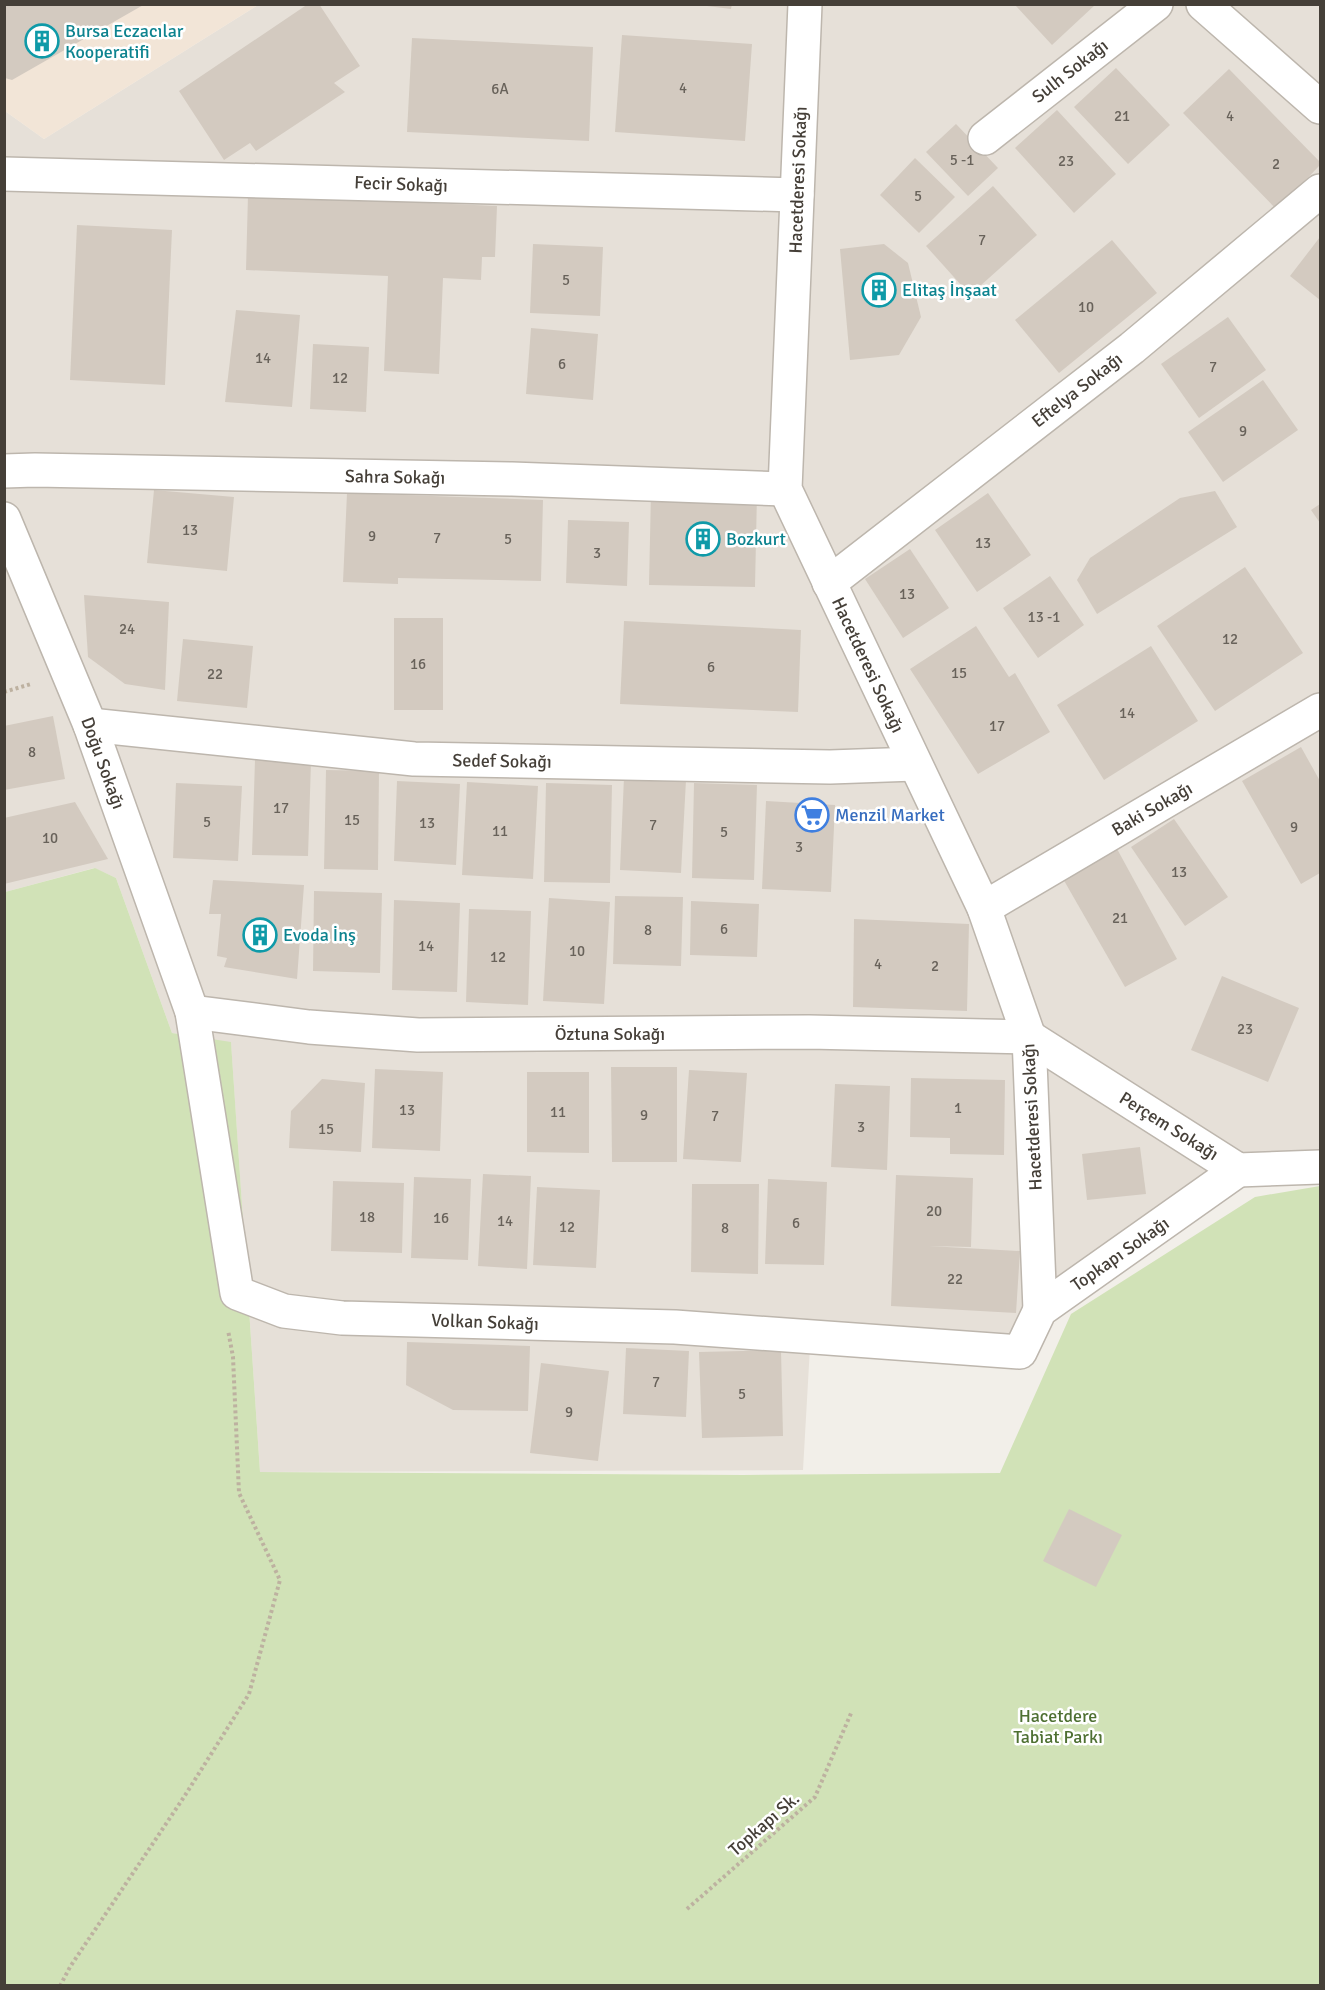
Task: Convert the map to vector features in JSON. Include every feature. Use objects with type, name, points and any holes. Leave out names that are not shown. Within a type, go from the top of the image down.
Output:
[{"type":"street","name":"Hacetderesi Sokağı","points":[[805,4],[785,489],[984,908],[1029,1037],[1040,1310]]},
{"type":"street","name":"Sulh Sokağı","points":[[985,138],[1156,4]]},
{"type":"street","points":[[1203,4],[1320,107]]},
{"type":"street","name":"Fecir Sokağı","points":[[4,174],[797,195]]},
{"type":"street","name":"Eftelya Sokağı","points":[[829,583],[1132,348],[1320,191]]},
{"type":"street","name":"Sahra Sokağı","points":[[4,471],[512,479],[785,489]]},
{"type":"street","name":"Doğu Sokağı","points":[[4,519],[90,725],[192,1012]]},
{"type":"street","name":"Baki Sokağı","points":[[984,908],[1320,711]]},
{"type":"street","name":"Sedef Sokağı","points":[[90,725],[414,759],[830,768],[915,764]]},
{"type":"street","name":"Öztuna Sokağı","points":[[192,1012],[309,1027],[418,1035],[809,1032],[1029,1037]]},
{"type":"street","name":"Volkan Sokağı","points":[[192,1012],[237,1293],[284,1311],[342,1318],[675,1327],[1020,1352]]},
{"type":"street","name":"Perçem Sokağı","points":[[1029,1037],[1238,1170],[1320,1167]]},
{"type":"street","name":"Topkapı Sokağı","points":[[1020,1352],[1040,1310],[1238,1170]]},
{"type":"path","points":[[60,1986],[70,1967],[184,1797],[249,1694],[280,1580],[238,1493],[233,1357],[226,1322]]},
{"type":"path","name":"Topkapı Sk.","points":[[687,1909],[815,1797],[852,1711]]},
{"type":"shaded area","points":[[5,5],[258,5],[44,139],[5,111]]},
{"type":"shaded area","points":[[258,5],[1320,5],[1320,1160],[1245,1170],[1040,1296],[1025,1355],[810,1347],[803,1470],[260,1472],[231,1043],[172,1033],[116,878],[94,868],[5,892],[5,111],[44,139]]},
{"type":"green space","name":"Hacetdere Tabiat Parkı","points":[[95,868],[116,878],[172,1033],[231,1042],[260,1472],[743,1475],[1000,1473],[1071,1314],[1255,1197],[1320,1186],[1320,1985],[5,1986],[5,892]]},
{"type":"building","name":"Bursa Eczacılar Kooperatifi","points":[[5,4],[145,4],[12,80],[5,78]]},
{"type":"building","points":[[308,4],[319,4],[360,66],[334,83],[345,92],[256,151],[250,143],[224,160],[179,91]]},
{"type":"building","points":[[707,4],[732,4],[731,9],[707,6]]},
{"type":"building","points":[[1015,5],[1095,5],[1052,45]]},
{"type":"building","points":[[622,35],[752,44],[745,141],[615,132]]},
{"type":"building","points":[[412,38],[593,47],[589,141],[407,132]]},
{"type":"building","points":[[1116,68],[1170,125],[1128,164],[1074,107]]},
{"type":"building","points":[[1229,69],[1320,162],[1320,165],[1277,210],[1183,113]]},
{"type":"building","points":[[1057,110],[1116,174],[1074,213],[1015,148]]},
{"type":"building","points":[[956,124],[998,168],[968,196],[926,152]]},
{"type":"building","points":[[915,158],[955,197],[919,233],[880,195]]},
{"type":"building","points":[[993,186],[1037,235],[970,295],[926,246]]},
{"type":"building","points":[[248,195],[497,206],[495,257],[482,257],[481,280],[443,278],[439,374],[384,371],[388,276],[246,270]]},
{"type":"building","points":[[77,225],[172,230],[165,385],[70,380]]},
{"type":"building","points":[[1320,237],[1320,300],[1290,276]]},
{"type":"building","points":[[1112,240],[1157,293],[1059,373],[1015,320]]},
{"type":"building","points":[[533,244],[603,247],[600,316],[530,313]]},
{"type":"building","name":"Elitaş İnşaat","points":[[884,244],[908,263],[921,317],[899,355],[850,360],[840,249]]},
{"type":"building","points":[[236,310],[300,315],[292,407],[225,402]]},
{"type":"building","points":[[1228,317],[1266,370],[1199,418],[1161,364]]},
{"type":"building","points":[[531,328],[598,334],[593,400],[526,394]]},
{"type":"building","points":[[313,344],[369,347],[366,412],[310,409]]},
{"type":"building","points":[[1263,380],[1298,430],[1223,482],[1188,432]]},
{"type":"building","points":[[154,490],[234,497],[227,571],[147,563]]},
{"type":"building","points":[[1215,491],[1237,527],[1097,614],[1077,580],[1090,558],[1180,498]]},
{"type":"building","name":"Bozkurt","points":[[651,492],[757,494],[755,587],[649,585]]},
{"type":"building","points":[[347,493],[543,500],[541,581],[398,578],[398,584],[343,582]]},
{"type":"building","points":[[988,493],[1031,555],[977,592],[935,530]]},
{"type":"building","points":[[1320,504],[1320,523],[1311,510]]},
{"type":"building","points":[[568,520],[629,522],[627,586],[566,583]]},
{"type":"building","points":[[910,549],[949,608],[903,638],[865,579]]},
{"type":"building","points":[[1245,567],[1303,653],[1215,711],[1157,626]]},
{"type":"building","points":[[1050,576],[1084,625],[1038,658],[1003,608]]},
{"type":"building","points":[[84,595],[169,602],[165,690],[125,684],[88,657]]},
{"type":"building","points":[[394,618],[443,618],[443,710],[394,710]]},
{"type":"building","points":[[624,621],[801,630],[798,712],[620,704]]},
{"type":"building","points":[[976,626],[1009,677],[1015,673],[1050,732],[978,774],[910,669]]},
{"type":"building","points":[[183,639],[253,646],[247,708],[177,701]]},
{"type":"building","points":[[1151,646],[1198,721],[1104,780],[1057,705]]},
{"type":"building","points":[[53,716],[65,779],[4,790],[4,726]]},
{"type":"building","points":[[1301,747],[1320,781],[1320,873],[1301,884],[1242,781]]},
{"type":"building","points":[[255,760],[311,762],[308,856],[252,855]]},
{"type":"building","points":[[326,770],[379,771],[378,870],[324,869]]},
{"type":"building","points":[[624,777],[686,780],[681,873],[620,870]]},
{"type":"building","points":[[397,781],[460,784],[456,865],[394,861]]},
{"type":"building","points":[[467,782],[538,786],[533,879],[462,875]]},
{"type":"building","points":[[176,783],[242,786],[238,861],[173,858]]},
{"type":"building","points":[[546,783],[612,785],[610,883],[544,882]]},
{"type":"building","points":[[694,783],[757,785],[754,880],[692,878]]},
{"type":"building","points":[[766,801],[835,805],[831,892],[762,889]]},
{"type":"building","points":[[75,802],[108,859],[4,884],[4,818]]},
{"type":"building","points":[[1174,819],[1228,897],[1185,926],[1131,847]]},
{"type":"building","points":[[1116,847],[1177,959],[1125,987],[1062,877]]},
{"type":"building","name":"Evoda İnş","points":[[213,880],[304,885],[297,979],[224,967],[227,958],[217,956],[221,914],[209,914]]},
{"type":"building","points":[[314,891],[382,893],[380,973],[313,971]]},
{"type":"building","points":[[615,896],[683,897],[681,966],[613,964]]},
{"type":"building","points":[[549,898],[610,902],[604,1004],[543,1001]]},
{"type":"building","points":[[394,900],[460,903],[457,992],[392,990]]},
{"type":"building","points":[[691,901],[759,904],[757,957],[690,955]]},
{"type":"building","points":[[469,909],[531,911],[528,1005],[466,1002]]},
{"type":"building","points":[[854,919],[969,924],[967,1011],[853,1007]]},
{"type":"building","points":[[1222,976],[1299,1008],[1268,1082],[1191,1050]]},
{"type":"building","points":[[611,1067],[677,1067],[677,1162],[612,1162]]},
{"type":"building","points":[[375,1069],[443,1072],[440,1151],[372,1148]]},
{"type":"building","points":[[689,1070],[747,1073],[741,1162],[683,1159]]},
{"type":"building","points":[[527,1072],[589,1072],[589,1153],[527,1152]]},
{"type":"building","points":[[911,1078],[1005,1080],[1004,1155],[950,1154],[950,1138],[910,1137]]},
{"type":"building","points":[[322,1079],[365,1083],[361,1152],[289,1148],[291,1111]]},
{"type":"building","points":[[835,1084],[890,1086],[887,1170],[831,1167]]},
{"type":"building","points":[[1140,1147],[1146,1194],[1087,1200],[1082,1154]]},
{"type":"building","points":[[483,1174],[531,1176],[527,1269],[478,1266]]},
{"type":"building","points":[[896,1175],[973,1178],[971,1247],[929,1246],[1020,1251],[1016,1313],[891,1306]]},
{"type":"building","points":[[414,1177],[471,1179],[468,1260],[411,1258]]},
{"type":"building","points":[[768,1179],[827,1182],[824,1265],[765,1264]]},
{"type":"building","points":[[333,1181],[404,1183],[402,1253],[331,1251]]},
{"type":"building","points":[[692,1184],[759,1184],[758,1274],[691,1272]]},
{"type":"building","points":[[537,1187],[600,1190],[596,1268],[533,1265]]},
{"type":"building","points":[[407,1342],[530,1346],[528,1411],[453,1410],[406,1385]]},
{"type":"building","points":[[626,1348],[689,1351],[686,1417],[623,1414]]},
{"type":"building","points":[[781,1350],[783,1436],[702,1438],[699,1352]]},
{"type":"building","points":[[541,1363],[609,1371],[598,1461],[530,1453]]},
{"type":"building","points":[[1069,1509],[1122,1535],[1096,1587],[1043,1561]]},
{"type":"place","name":"Bursa Eczacılar Kooperatifi","points":[[42,41]]},
{"type":"place","name":"Elitaş İnşaat","points":[[879,290]]},
{"type":"place","name":"Bozkurt","points":[[703,539]]},
{"type":"place","name":"Menzil Market","points":[[812,815]]},
{"type":"place","name":"Evoda İnş","points":[[260,935]]}]
